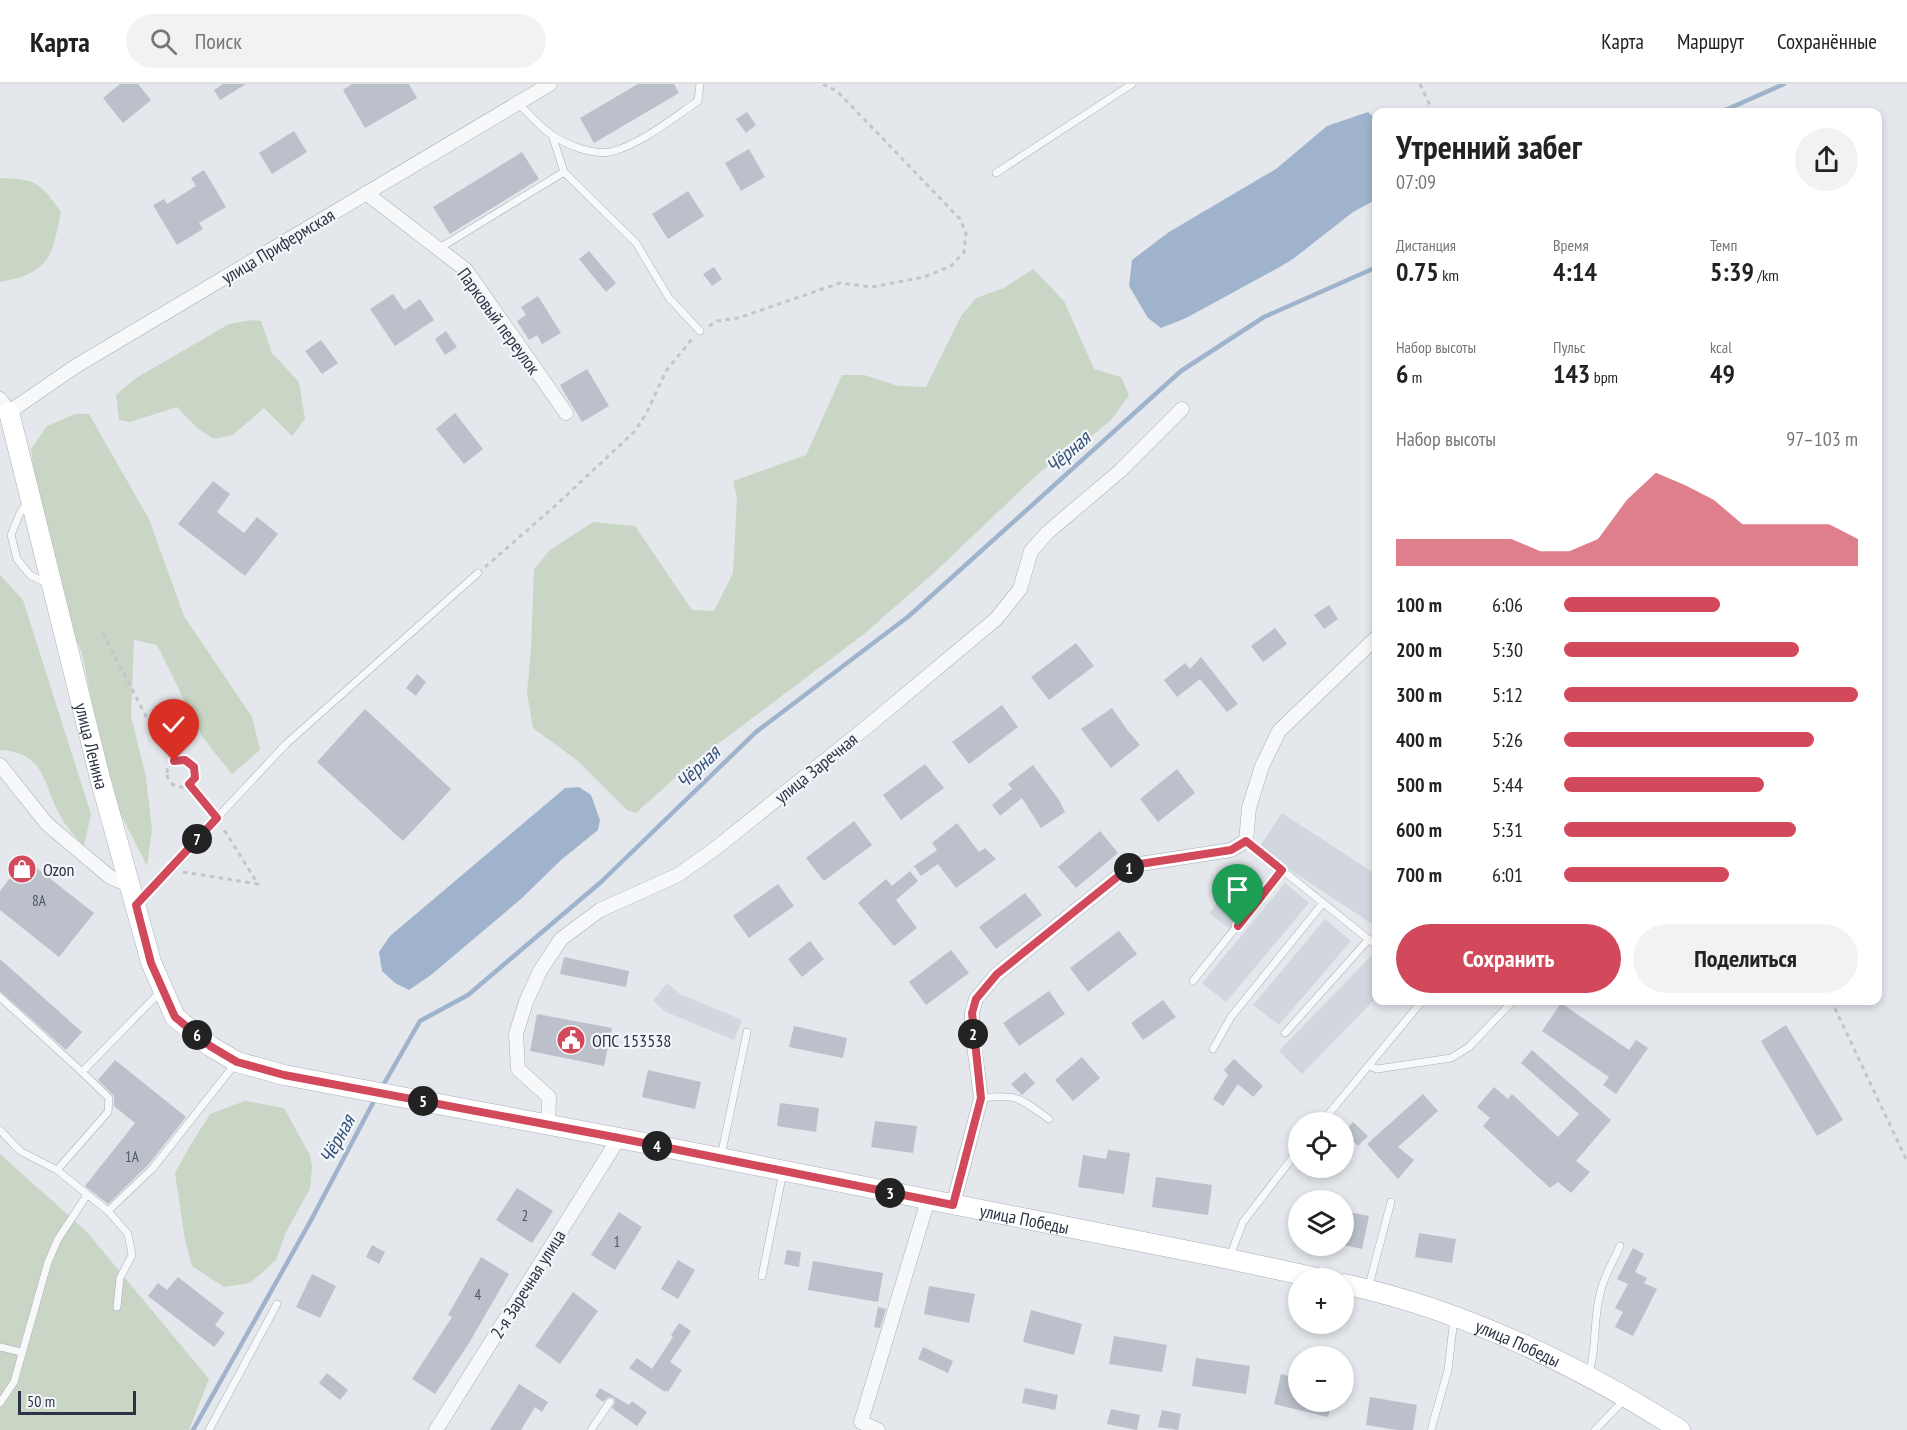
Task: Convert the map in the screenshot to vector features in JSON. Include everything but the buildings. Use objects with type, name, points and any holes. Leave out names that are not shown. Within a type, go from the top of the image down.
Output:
[{"type":"street","name":"улица Прифермская","points":[[4,409],[550,84]]},
{"type":"street","name":"Парковый переулок","points":[[366,193],[466,270],[566,413]]},
{"type":"street","name":"улица Ленина","points":[[4,409],[30,497],[151,963],[175,1017],[210,1046],[237,1062]]},
{"type":"street","name":"улица Заречная","points":[[548,1125],[549,1097],[518,1069],[516,1034],[526,1002],[540,971],[561,939],[600,910],[678,875],[716,848],[996,619],[1020,589],[1030,551],[1048,532],[1120,471],[1182,410]]},
{"type":"street","points":[[953,1205],[981,1098],[972,1013],[976,999],[997,974],[1126,870],[1140,864],[1231,850],[1246,841],[1249,808],[1262,766],[1279,731],[1372,641]]},
{"type":"street","points":[[0,765],[47,824],[110,877],[129,885]]},
{"type":"street","name":"улица Победы","points":[[237,1062],[284,1075],[619,1138],[1288,1272]]},
{"type":"street","name":"2-я Заречная улица","points":[[439,1429],[619,1138]]},
{"type":"street","points":[[878,1430],[861,1422],[928,1200]]},
{"type":"street","name":"улица Победы","points":[[1354,1286],[1454,1315],[1491,1329],[1628,1397],[1680,1430]]},
{"type":"lane","points":[[518,103],[552,135],[572,146],[608,152],[629,145],[664,125],[698,101],[700,84]]},
{"type":"lane","points":[[996,173],[1131,84]]},
{"type":"lane","points":[[552,135],[564,172],[636,243],[669,298],[700,331]]},
{"type":"lane","points":[[437,249],[564,172]]},
{"type":"lane","points":[[30,497],[11,535],[17,559],[30,575],[53,587]]},
{"type":"lane","points":[[136,905],[286,744],[478,573]]},
{"type":"lane","points":[[1246,841],[1372,942]]},
{"type":"lane","points":[[1193,981],[1282,870]]},
{"type":"lane","points":[[1213,1049],[1231,1017],[1323,903]]},
{"type":"lane","points":[[1285,1033],[1368,939]]},
{"type":"lane","points":[[82,1072],[163,989]]},
{"type":"lane","points":[[0,996],[109,1098],[108,1112],[57,1170]]},
{"type":"lane","points":[[1330,1112],[1419,1005]]},
{"type":"lane","points":[[1369,1066],[1377,1069],[1451,1058],[1469,1047],[1509,1005]]},
{"type":"lane","points":[[721,1159],[747,1032]]},
{"type":"lane","points":[[108,1211],[153,1168],[237,1062]]},
{"type":"lane","points":[[981,1098],[1005,1096],[1018,1098],[1049,1119]]},
{"type":"lane","points":[[0,1130],[20,1150],[57,1170],[108,1211],[128,1234],[132,1255],[120,1278],[117,1307]]},
{"type":"lane","points":[[1229,1259],[1243,1222],[1288,1163]]},
{"type":"lane","points":[[762,1276],[783,1172]]},
{"type":"lane","points":[[0,1403],[14,1382],[48,1262],[58,1239],[87,1195]]},
{"type":"lane","points":[[1368,1289],[1391,1202]]},
{"type":"lane","points":[[1588,1377],[1594,1357],[1595,1327],[1600,1293],[1620,1246]]},
{"type":"lane","points":[[209,1430],[277,1304]]},
{"type":"lane","points":[[1431,1430],[1448,1370],[1454,1315]]},
{"type":"lane","points":[[0,1347],[21,1353]]},
{"type":"lane","points":[[1595,1430],[1628,1397]]},
{"type":"lane","points":[[591,1430],[610,1402]]},
{"type":"path","points":[[478,573],[555,506],[634,432],[646,414],[666,371],[700,331],[717,321],[738,318],[840,283],[872,287],[924,277],[951,266],[964,252],[966,233],[960,219],[838,92],[823,84]]},
{"type":"path","points":[[1420,84],[1431,108]]},
{"type":"path","points":[[103,633],[152,728],[174,761]]},
{"type":"path","points":[[185,760],[194,767],[195,778],[189,784],[182,788],[168,780],[167,769],[174,761],[185,760]]},
{"type":"path","points":[[169,869],[258,885],[217,818],[189,784]]},
{"type":"path","points":[[1833,1005],[1907,1161]]},
{"type":"shaded area","points":[[1282,813],[1372,872],[1372,924],[1258,849]]},
{"type":"shaded area","points":[[1246,868],[1268,886],[1231,930],[1209,913]]},
{"type":"shaded area","points":[[1285,883],[1309,903],[1226,1002],[1202,983]]},
{"type":"shaded area","points":[[1325,919],[1351,941],[1279,1025],[1253,1005]]},
{"type":"shaded area","points":[[1372,955],[1372,1002],[1302,1074],[1279,1051]]},
{"type":"shaded area","points":[[667,983],[680,994],[742,1020],[734,1040],[666,1012],[653,1001]]},
{"type":"green space","points":[[0,178],[37,184],[61,212],[55,241],[46,261],[29,274],[0,282]]},
{"type":"green space","points":[[1033,269],[1064,301],[1094,369],[1121,377],[1129,395],[1112,419],[1088,439],[1041,471],[937,570],[864,634],[687,767],[636,813],[627,810],[578,761],[533,728],[527,693],[534,569],[550,550],[593,522],[635,526],[692,610],[714,611],[733,573],[737,498],[733,481],[806,455],[842,375],[864,375],[898,386],[926,387],[961,316],[976,298],[1004,288]]},
{"type":"green space","points":[[261,321],[272,353],[299,382],[305,419],[292,436],[264,408],[233,435],[214,439],[197,428],[177,407],[130,422],[119,420],[116,395],[136,378],[229,324]]},
{"type":"green space","points":[[75,414],[89,414],[149,519],[184,616],[252,717],[260,750],[232,774],[203,738],[157,645],[134,640],[131,716],[146,777],[152,830],[147,866],[111,795],[82,654],[66,613],[38,503],[31,449],[47,426]]},
{"type":"green space","points":[[0,575],[23,600],[91,814],[84,846],[63,821],[46,782],[35,764],[27,757],[15,752],[0,750]]},
{"type":"green space","points":[[245,1101],[284,1108],[310,1155],[312,1167],[310,1189],[286,1232],[276,1260],[250,1283],[224,1287],[192,1266],[185,1240],[175,1173],[210,1114]]},
{"type":"green space","points":[[0,1154],[86,1231],[209,1379],[189,1430],[0,1430]]},
{"type":"water","points":[[1368,112],[1372,116],[1372,202],[1353,212],[1293,259],[1186,318],[1161,328],[1148,318],[1129,286],[1132,260],[1169,232],[1276,169],[1327,126]]},
{"type":"water","points":[[579,787],[591,795],[600,820],[598,830],[561,860],[522,898],[431,975],[409,990],[395,983],[382,971],[379,952],[390,936],[565,788]]},
{"type":"waterway","name":"Чёрная","points":[[1730,108],[1784,84]]},
{"type":"waterway","name":"Чёрная","points":[[381,1089],[420,1021],[468,995],[601,882],[756,732],[909,616],[1181,371],[1264,317],[1372,269]]},
{"type":"waterway","name":"Чёрная","points":[[193,1430],[310,1222],[375,1099]]},
{"type":"place","name":"Ozon","points":[[22,869]]},
{"type":"place","name":"ОПС 153538","points":[[571,1040]]},
{"type":"route","points":[[174,761],[185,760],[194,767],[195,778],[189,784],[217,818],[136,905],[151,963],[175,1017],[210,1046],[237,1062],[284,1075],[619,1138],[953,1205],[981,1098],[972,1013],[976,999],[997,974],[1126,870],[1140,864],[1231,850],[1246,841],[1282,870],[1238,926]]}]
